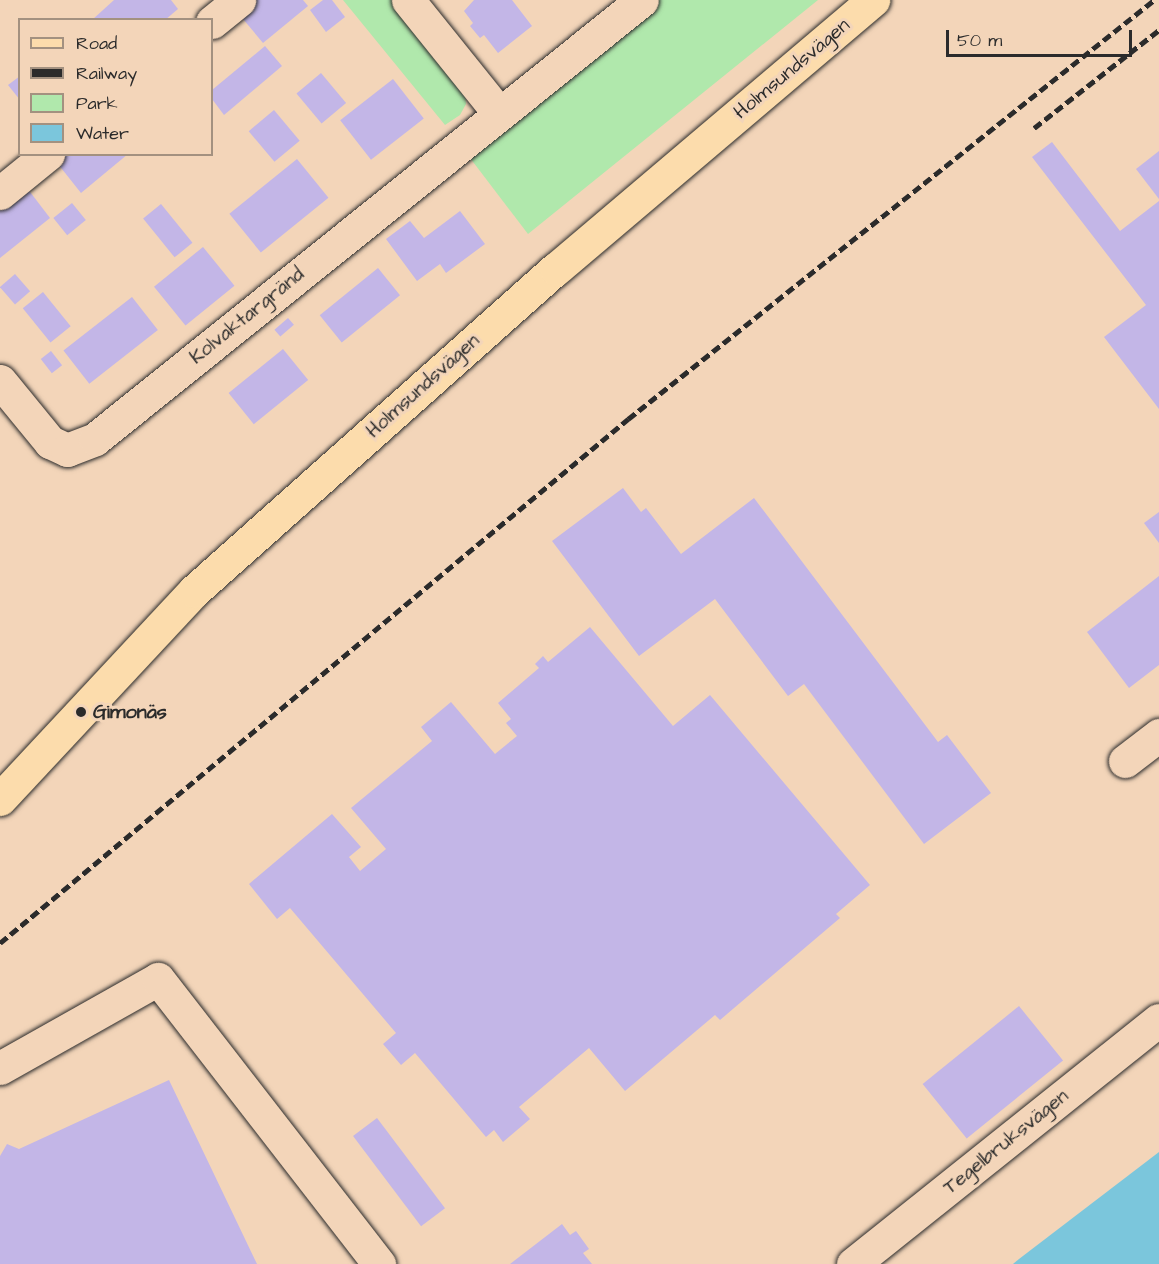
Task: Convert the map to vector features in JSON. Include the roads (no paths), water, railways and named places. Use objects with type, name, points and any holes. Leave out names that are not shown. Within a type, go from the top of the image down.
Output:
[{"type":"main road","name":"Holmsundsvägen","points":[[0,799],[194,591],[556,269],[873,0]]},
{"type":"street","points":[[213,21],[239,0]]},
{"type":"street","points":[[408,0],[499,113]]},
{"type":"street","name":"Kolvaktargränd","points":[[0,381],[50,442],[67,450],[82,446],[642,0]]},
{"type":"street","points":[[0,193],[46,156]]},
{"type":"street","points":[[1125,761],[1159,735]]},
{"type":"street","points":[[0,1068],[158,979]]},
{"type":"street","points":[[158,979],[211,1081]]},
{"type":"street","points":[[158,979],[380,1264]]},
{"type":"street","name":"Tegelbruksvägen","points":[[853,1264],[1159,1020]]},
{"type":"water","points":[[1159,1152],[1159,1264],[1013,1264],[1019,1259]]},
{"type":"railway","points":[[0,943],[628,419],[1154,0]]},
{"type":"railway","points":[[1034,128],[1159,30]]},
{"type":"place","name":"Gimonäs","points":[[81,712]]}]
